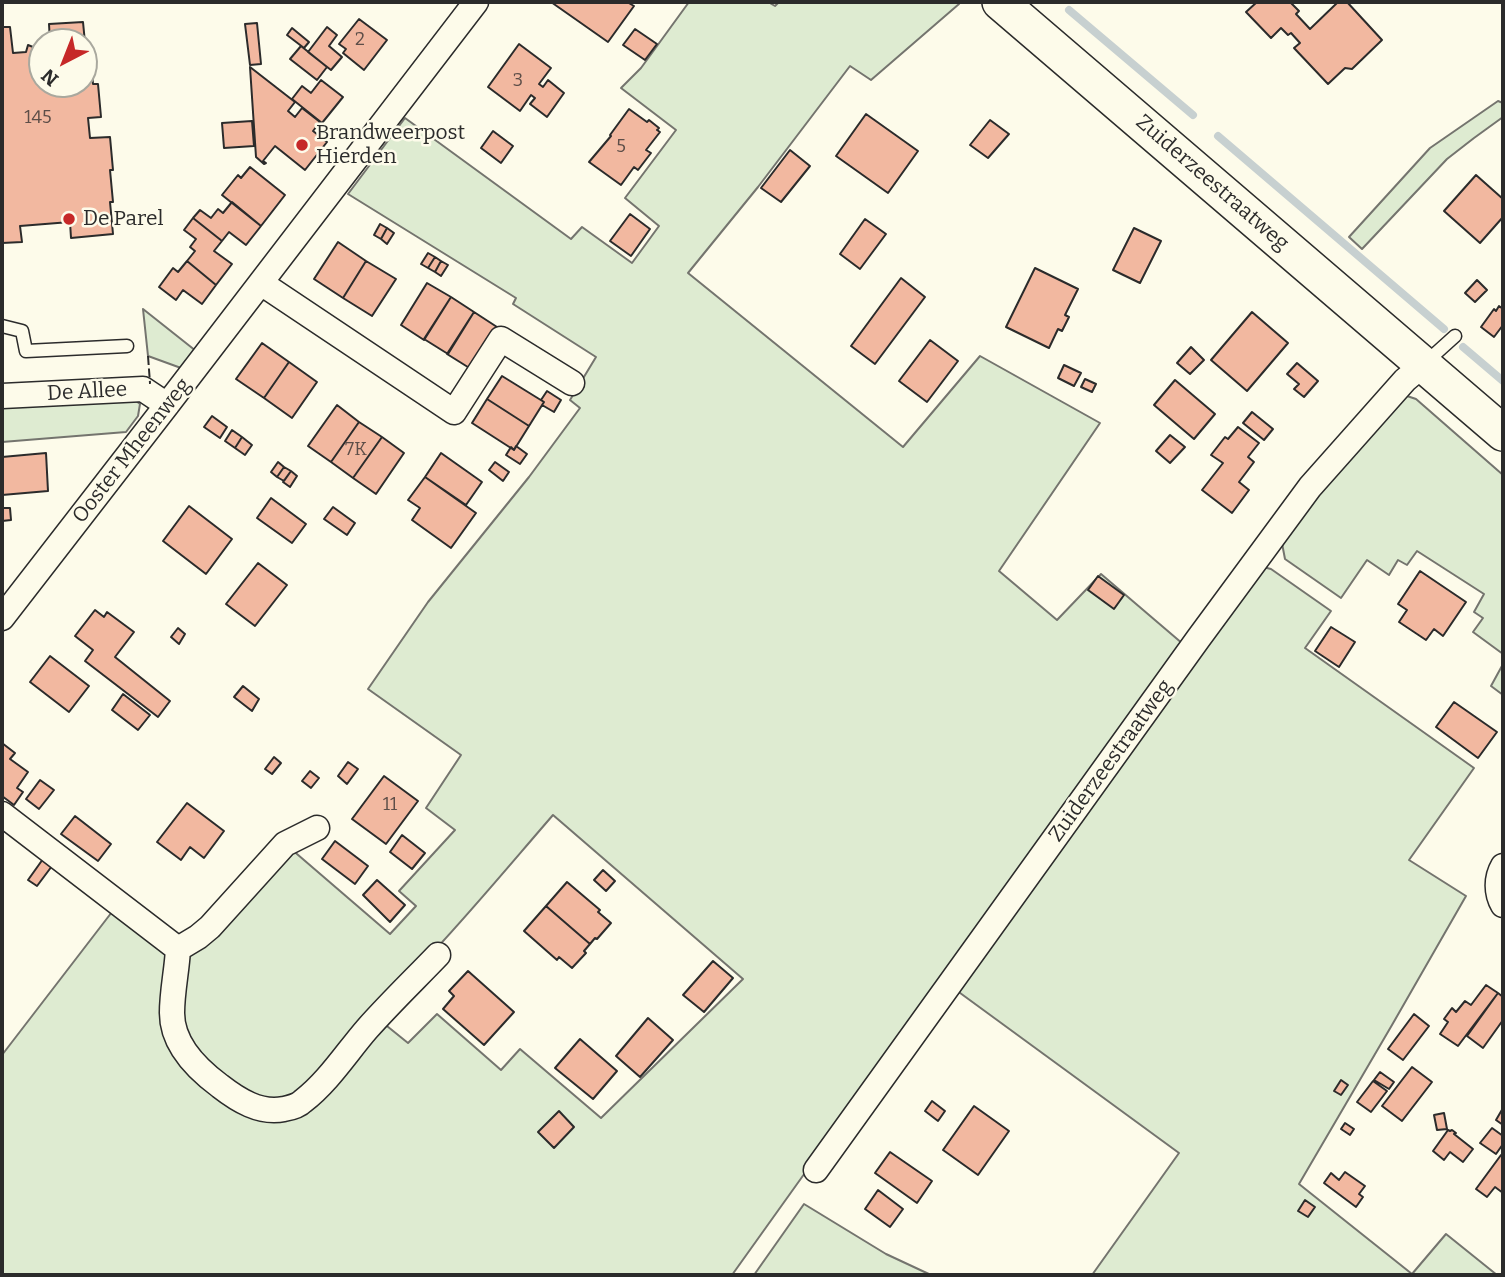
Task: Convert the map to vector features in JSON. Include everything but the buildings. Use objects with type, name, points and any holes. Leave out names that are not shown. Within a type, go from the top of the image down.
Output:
[{"type":"main road","name":"Zuiderzeestraatweg","points":[[1000,2],[1503,433]]},
{"type":"street","name":"Ooster Mheenweg","points":[[2,618],[476,2]]},
{"type":"street","points":[[261,283],[454,412],[501,339],[572,383]]},
{"type":"street","name":"Zuiderzeestraatweg","points":[[816,1170],[1310,486],[1405,380],[1423,365]]},
{"type":"street","name":"De Allee","points":[[2,396],[144,389],[167,405]]},
{"type":"street","points":[[2,814],[178,948]]},
{"type":"street","points":[[178,948],[210,927],[285,844],[317,828]]},
{"type":"street","points":[[1503,866],[1499,874],[1498,896],[1503,905]]},
{"type":"street","points":[[178,948],[172,1016],[176,1035],[186,1054],[230,1094],[258,1108],[273,1110],[285,1109],[302,1102],[438,955]]},
{"type":"lane","points":[[2,326],[22,331],[26,351],[127,346]]},
{"type":"lane","points":[[1423,365],[1455,336]]},
{"type":"green space","points":[[689,2],[768,2],[775,6],[779,2],[959,4],[871,80],[850,66],[758,187],[688,273],[903,447],[980,356],[1100,423],[999,571],[1057,620],[1101,574],[1183,644],[732,1275],[2,1275],[2,1055],[115,908],[168,953],[171,975],[166,1022],[170,1038],[184,1062],[238,1106],[270,1116],[292,1113],[309,1105],[382,1022],[408,1043],[437,1014],[501,1070],[520,1049],[601,1118],[743,979],[553,815],[449,934],[372,1015],[328,1068],[296,1097],[286,1102],[263,1103],[230,1087],[194,1053],[184,1034],[179,1014],[186,954],[214,931],[290,848],[390,934],[416,906],[399,891],[455,830],[426,808],[461,755],[368,689],[428,602],[529,477],[580,408],[570,400],[596,357],[513,304],[516,298],[348,194],[405,118],[571,239],[582,227],[632,263],[659,226],[625,198],[676,130],[621,88],[641,68]]},
{"type":"green space","points":[[1498,101],[1503,103],[1503,117],[1447,159],[1362,249],[1349,237],[1430,148]]},
{"type":"green space","points":[[143,309],[196,351],[181,368],[148,356]]},
{"type":"green space","points":[[1404,395],[1416,399],[1503,475],[1503,654],[1473,632],[1483,618],[1474,612],[1484,594],[1417,551],[1407,565],[1398,560],[1389,575],[1367,560],[1341,598],[1285,559],[1280,533]]},
{"type":"green space","points":[[131,397],[140,404],[138,416],[126,432],[2,442],[2,402]]},
{"type":"green space","points":[[1259,566],[1271,569],[1331,611],[1305,648],[1474,768],[1409,860],[1466,896],[1299,1184],[1412,1274],[1446,1234],[1497,1275],[1092,1275],[1179,1153],[956,990]]},
{"type":"green space","points":[[1503,664],[1503,695],[1491,686]]},
{"type":"green space","points":[[804,1204],[886,1254],[931,1275],[754,1275]]},
{"type":"waterway","points":[[1069,10],[1193,115]]},
{"type":"waterway","points":[[1218,136],[1444,329]]},
{"type":"waterway","points":[[1463,347],[1503,381]]},
{"type":"fence","points":[[148,356],[149,383]]},
{"type":"place","name":"Brandweerpost Hierden","points":[[302,145]]},
{"type":"place","name":"De Parel","points":[[69,219]]}]
